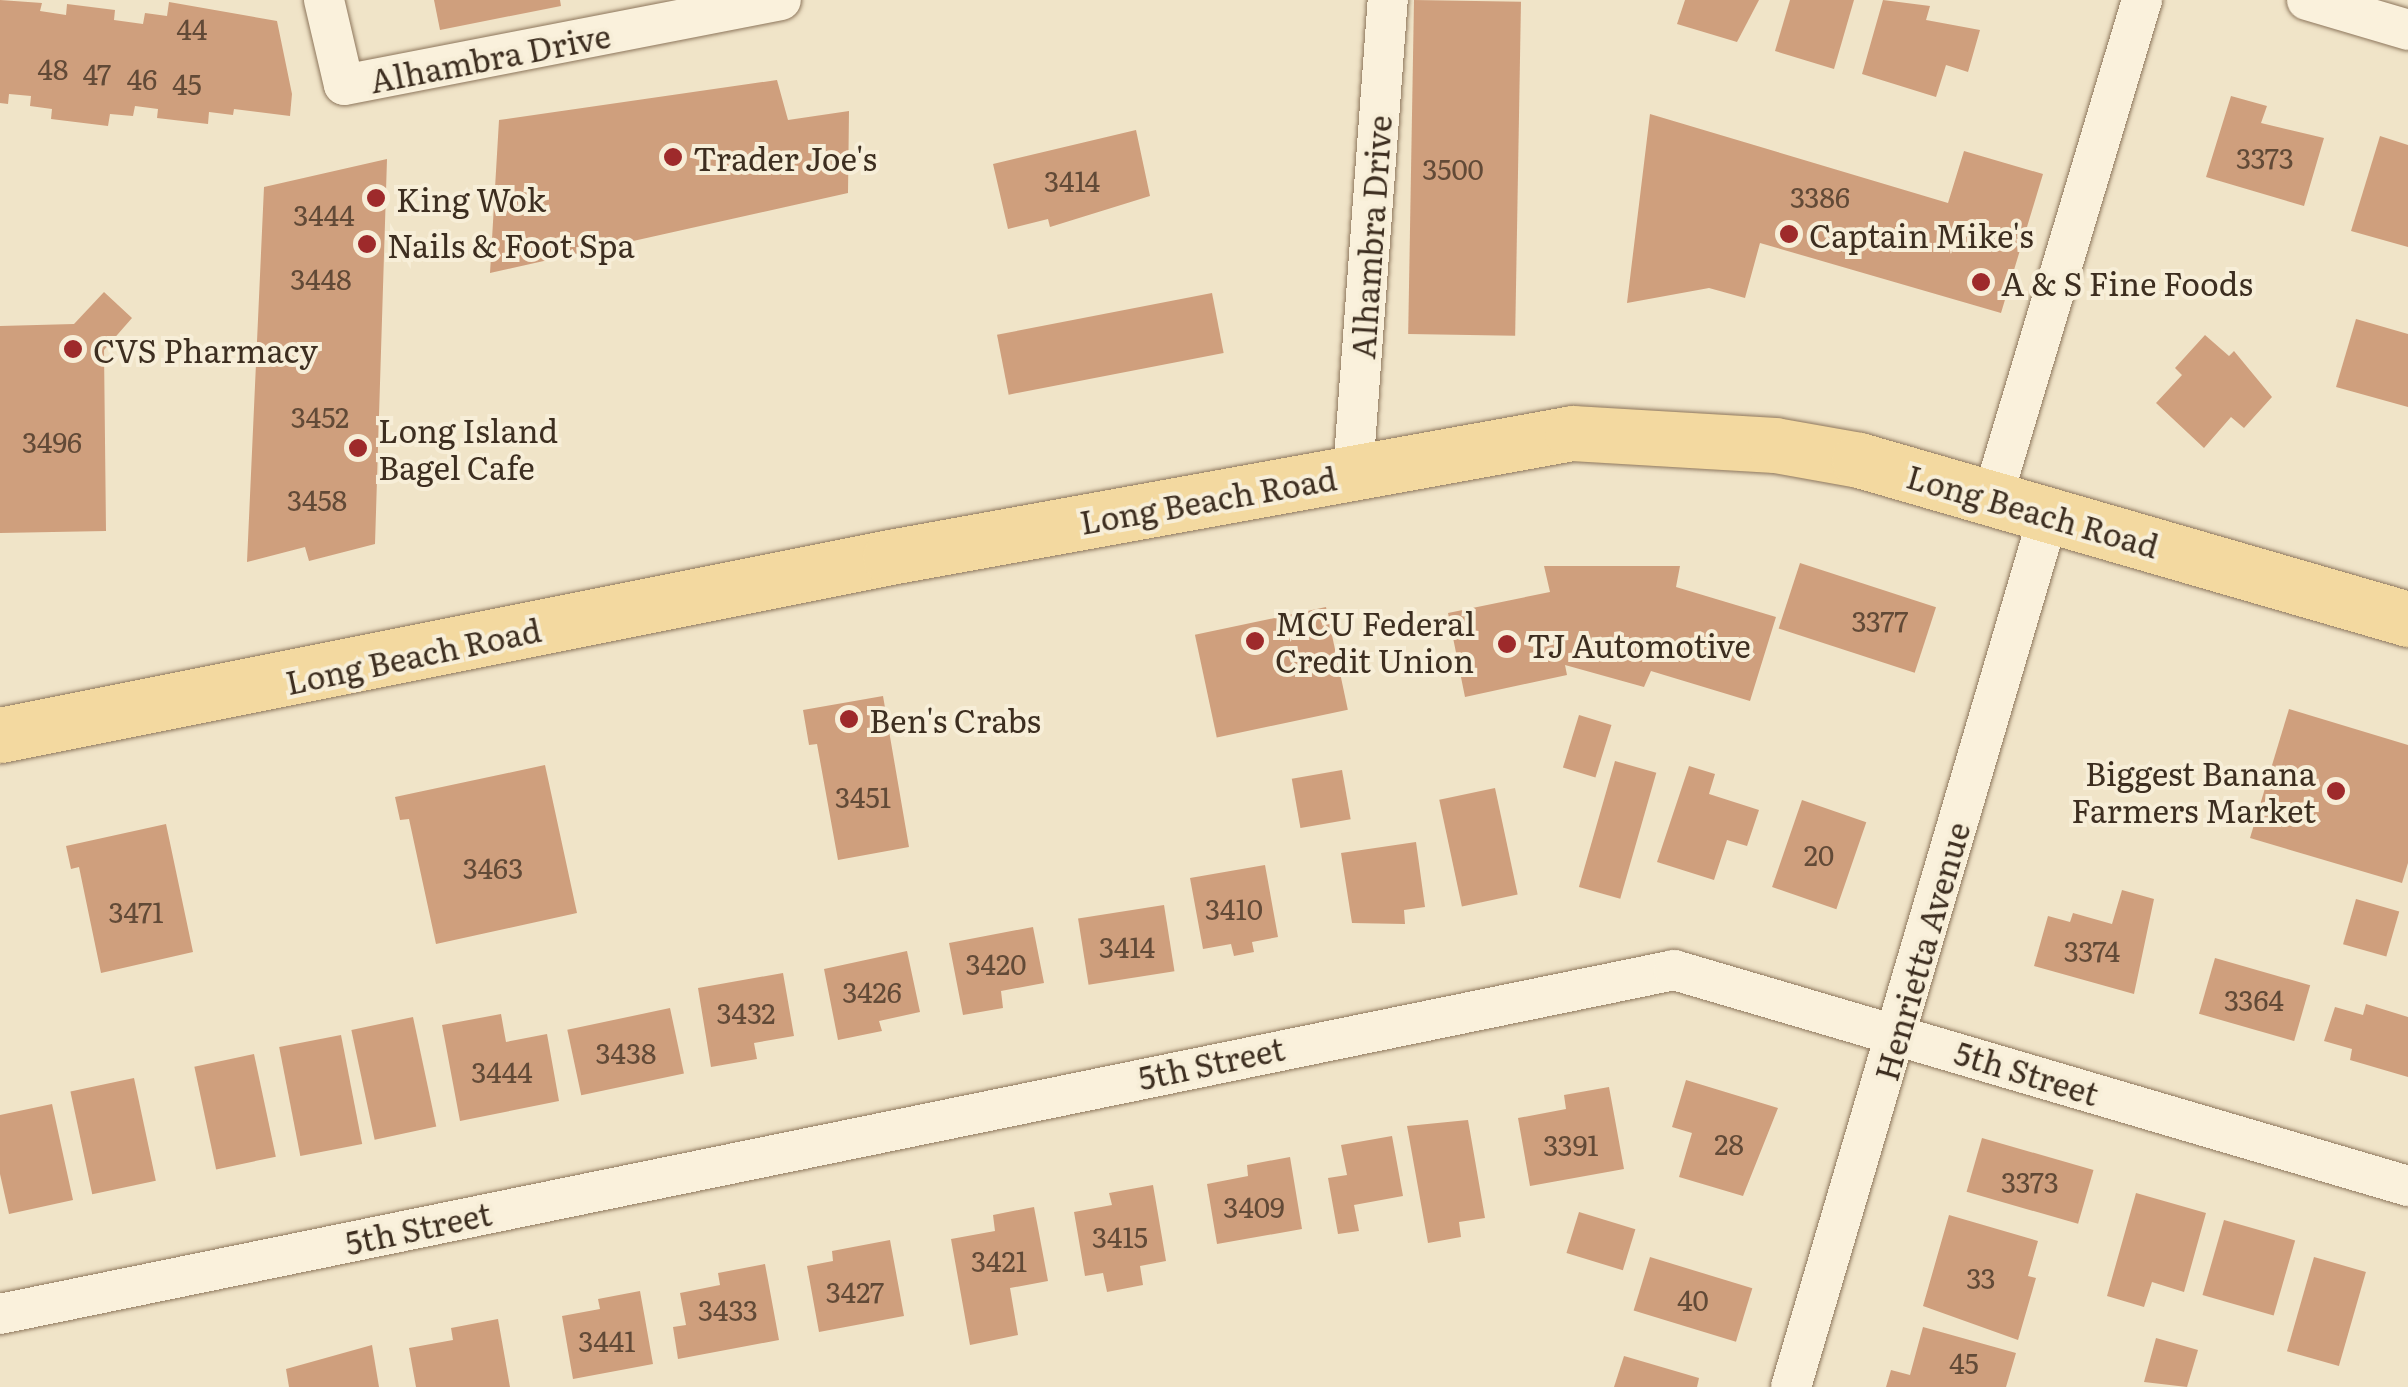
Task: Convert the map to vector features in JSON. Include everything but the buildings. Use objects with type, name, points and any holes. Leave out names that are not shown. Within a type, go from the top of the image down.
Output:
[{"type":"main road","name":"Long Beach Road","points":[[0,735],[890,557],[1572,434],[1656,434],[1859,460],[2408,619]]},
{"type":"street","name":"Alhambra Drive","points":[[324,0],[344,85],[781,0]]},
{"type":"street","name":"Alhambra Drive","points":[[1353,473],[1388,0]]},
{"type":"street","points":[[1992,499],[2142,0]]},
{"type":"street","points":[[2307,0],[2408,30]]},
{"type":"street","name":"Henrietta Avenue","points":[[1791,1387],[2049,514]]},
{"type":"street","name":"5th Street","points":[[0,1314],[1639,972],[1674,970],[2408,1186]]},
{"type":"place","name":"Trader Joe's","points":[[673,157]]},
{"type":"place","name":"King Wok","points":[[376,198]]},
{"type":"place","name":"Captain Mike's","points":[[1789,234]]},
{"type":"place","name":"Nails & Foot Spa","points":[[367,244]]},
{"type":"place","name":"A & S Fine Foods","points":[[1981,282]]},
{"type":"place","name":"CVS Pharmacy","points":[[73,349]]},
{"type":"place","name":"Long Island Bagel Cafe","points":[[358,448]]},
{"type":"place","name":"MCU Federal Credit Union","points":[[1255,641]]},
{"type":"place","name":"TJ Automotive","points":[[1507,644]]},
{"type":"place","name":"Ben's Crabs","points":[[849,719]]},
{"type":"place","name":"Biggest Banana Farmers Market","points":[[2336,791]]}]
